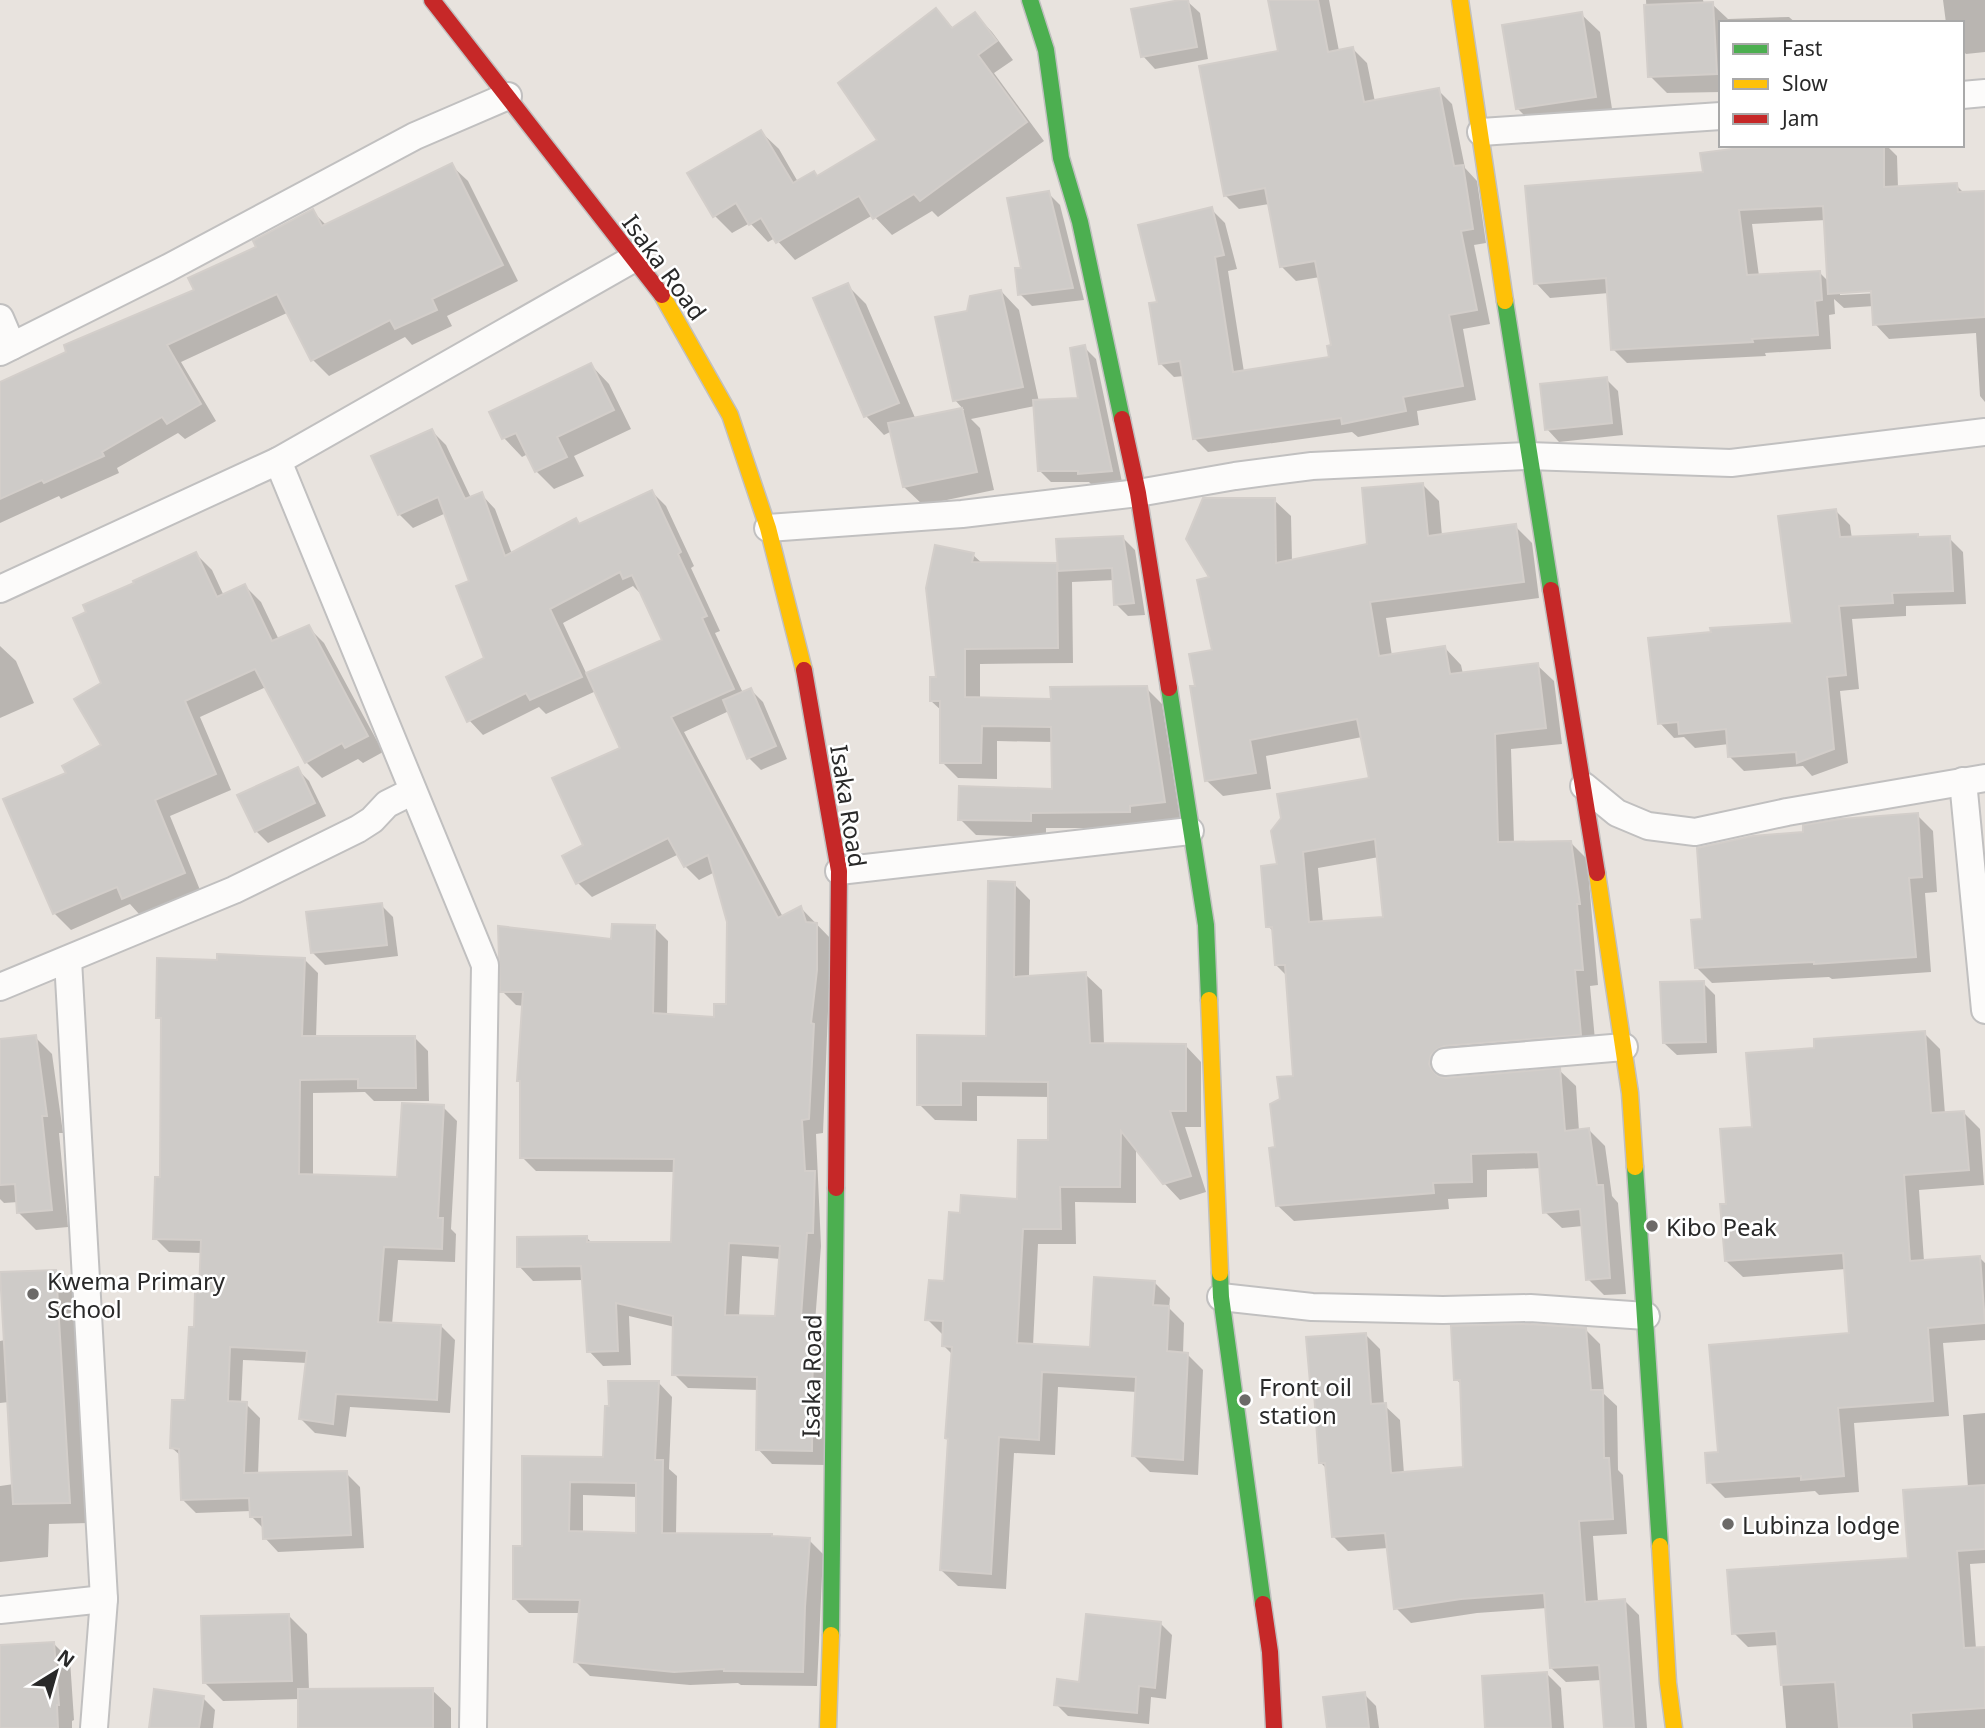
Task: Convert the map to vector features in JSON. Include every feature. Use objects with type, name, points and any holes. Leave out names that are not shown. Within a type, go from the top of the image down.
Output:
[{"type":"street","name":"Isaka Road","points":[[432,0],[665,299],[730,415],[768,528],[804,671],[839,871],[828,1728]]},
{"type":"street","points":[[1030,0],[1046,50],[1061,158],[1080,222],[1138,494],[1206,925],[1222,1297],[1270,1652],[1274,1728]]},
{"type":"street","points":[[1460,0],[1528,456],[1584,786],[1630,1093],[1668,1683],[1674,1728]]},
{"type":"street","points":[[1964,95],[1985,93]]},
{"type":"street","points":[[0,318],[6,349],[168,268],[415,136],[508,96]]},
{"type":"street","points":[[1481,132],[1719,116]]},
{"type":"street","points":[[0,589],[278,461],[633,258]]},
{"type":"street","points":[[768,528],[962,514],[1138,494],[1235,476],[1312,466],[1528,456],[1731,463],[1985,432]]},
{"type":"street","points":[[278,461],[485,965],[473,1728]]},
{"type":"street","points":[[1584,786],[1617,813],[1648,827],[1695,832],[1787,812],[1974,780],[1985,1010]]},
{"type":"street","points":[[0,987],[234,890],[346,835],[372,820],[387,804],[413,790]]},
{"type":"street","points":[[839,871],[1190,831]]},
{"type":"street","points":[[68,960],[104,1599],[94,1728]]},
{"type":"street","points":[[1446,1062],[1624,1047]]},
{"type":"street","points":[[1222,1297],[1312,1307],[1443,1310],[1530,1308],[1646,1316]]},
{"type":"street","points":[[0,1610],[104,1599]]},
{"type":"building","points":[[1188,0],[1197,47],[1141,57],[1131,9]]},
{"type":"building","points":[[1268,0],[1318,0],[1328,52],[1353,47],[1364,102],[1439,88],[1454,166],[1463,165],[1473,229],[1461,231],[1477,310],[1449,315],[1463,386],[1403,397],[1406,411],[1342,424],[1341,418],[1193,439],[1180,361],[1159,364],[1149,303],[1157,302],[1138,225],[1212,207],[1224,255],[1215,257],[1233,372],[1329,357],[1327,346],[1331,345],[1315,261],[1280,267],[1265,188],[1224,196],[1199,66],[1278,51]]},
{"type":"building","points":[[1713,2],[1717,74],[1648,77],[1644,5]]},
{"type":"building","points":[[936,8],[952,28],[975,12],[997,41],[978,55],[1027,122],[920,201],[914,194],[873,219],[859,196],[776,243],[761,218],[749,225],[736,203],[713,217],[687,173],[761,130],[793,183],[814,171],[817,176],[877,140],[838,83]]},
{"type":"building","points":[[1582,12],[1596,97],[1516,109],[1502,25]]},
{"type":"building","points":[[1884,147],[1884,187],[1957,183],[1958,192],[1985,191],[1985,317],[1873,325],[1871,291],[1828,294],[1823,206],[1739,210],[1747,275],[1820,271],[1822,300],[1815,301],[1818,335],[1752,339],[1753,342],[1611,350],[1606,278],[1534,284],[1525,186],[1703,172],[1700,153],[1732,149]]},
{"type":"building","points":[[452,163],[503,265],[432,299],[437,310],[395,329],[390,320],[311,361],[277,294],[167,345],[201,404],[167,424],[162,417],[102,452],[104,456],[0,499],[0,382],[66,352],[64,345],[194,290],[188,278],[256,247],[253,241],[313,209],[322,226]]},
{"type":"building","points":[[1049,191],[1073,288],[1018,295],[1015,268],[1021,268],[1007,198]]},
{"type":"building","points":[[848,283],[899,403],[864,417],[813,298]]},
{"type":"building","points":[[1001,290],[1023,387],[953,401],[935,317],[967,311],[970,296]]},
{"type":"building","points":[[1085,345],[1112,471],[1078,474],[1078,471],[1038,471],[1033,400],[1078,398],[1070,348]]},
{"type":"building","points":[[591,363],[614,410],[557,437],[567,457],[535,472],[516,433],[502,439],[489,412]]},
{"type":"building","points":[[1607,377],[1612,423],[1545,430],[1540,384]]},
{"type":"building","points":[[962,408],[977,472],[903,487],[888,423]]},
{"type":"building","points":[[432,429],[465,499],[482,492],[505,556],[576,518],[579,524],[652,490],[681,552],[678,554],[707,616],[702,618],[734,689],[671,717],[778,918],[801,906],[806,922],[817,923],[809,1119],[802,1120],[805,1171],[815,1171],[813,1233],[807,1233],[801,1317],[813,1317],[812,1451],[756,1450],[757,1377],[672,1375],[673,1316],[616,1303],[618,1351],[587,1352],[581,1266],[517,1267],[517,1237],[587,1236],[587,1242],[671,1242],[674,1159],[520,1158],[520,1081],[517,1081],[523,992],[500,992],[498,926],[611,939],[612,924],[655,925],[653,1013],[714,1017],[714,1004],[726,1004],[727,922],[708,855],[684,867],[668,838],[576,884],[562,856],[583,845],[552,778],[620,748],[586,673],[662,640],[632,575],[623,579],[620,572],[550,609],[582,677],[530,700],[526,693],[467,722],[446,677],[484,658],[456,586],[469,581],[438,497],[398,515],[371,456]],"holes":[[[729,1243],[780,1246],[775,1316],[725,1315]]]},
{"type":"building","points":[[1423,483],[1428,536],[1516,524],[1524,582],[1370,602],[1379,656],[1445,646],[1450,674],[1538,663],[1546,728],[1495,734],[1498,842],[1571,841],[1580,904],[1577,904],[1583,970],[1575,970],[1581,1035],[1444,1046],[1431,1055],[1429,1064],[1438,1076],[1446,1078],[1560,1068],[1565,1131],[1589,1128],[1597,1185],[1603,1185],[1610,1278],[1586,1280],[1580,1209],[1543,1213],[1538,1152],[1471,1154],[1472,1182],[1433,1183],[1434,1193],[1276,1206],[1269,1148],[1275,1147],[1270,1104],[1280,1099],[1277,1077],[1293,1076],[1285,965],[1275,965],[1272,927],[1266,927],[1261,866],[1277,864],[1271,831],[1281,818],[1277,794],[1369,778],[1357,719],[1250,740],[1256,773],[1205,781],[1190,686],[1195,686],[1189,654],[1212,650],[1197,580],[1209,577],[1186,539],[1203,498],[1275,498],[1276,563],[1367,544],[1362,488]],"holes":[[[1375,839],[1383,917],[1309,922],[1303,852]]]},
{"type":"building","points":[[1836,509],[1840,537],[1918,534],[1918,537],[1950,536],[1953,591],[1892,593],[1893,603],[1839,606],[1846,675],[1827,677],[1834,749],[1797,763],[1796,752],[1728,757],[1726,729],[1679,734],[1678,722],[1658,724],[1648,638],[1711,632],[1710,628],[1792,623],[1778,516]]},
{"type":"building","points":[[1123,536],[1134,603],[1114,605],[1112,568],[1058,571],[1056,539]]},
{"type":"building","points":[[935,545],[974,553],[972,562],[1057,563],[1058,648],[965,649],[965,697],[1051,699],[1050,687],[1147,686],[1165,802],[1130,806],[1130,812],[1031,813],[1031,821],[958,820],[959,786],[1052,789],[1051,727],[982,726],[981,763],[940,763],[940,701],[930,701],[930,677],[936,677],[926,588]]},
{"type":"building","points":[[196,552],[217,597],[245,584],[272,641],[309,625],[368,736],[345,748],[342,743],[305,763],[255,669],[185,701],[216,774],[155,800],[185,873],[122,899],[117,887],[53,914],[3,799],[66,773],[62,766],[101,745],[74,699],[101,683],[73,618],[86,612],[83,605]]},
{"type":"building","points":[[751,688],[776,746],[747,759],[723,700]]},
{"type":"building","points":[[298,767],[315,803],[255,832],[237,795]]},
{"type":"building","points":[[1918,813],[1922,877],[1909,878],[1916,957],[1695,968],[1691,920],[1702,919],[1697,848],[1753,836],[1803,832],[1803,825]]},
{"type":"building","points":[[988,881],[1015,882],[1014,977],[1086,972],[1090,1043],[1186,1044],[1186,1111],[1170,1111],[1191,1176],[1163,1184],[1121,1131],[1120,1187],[1060,1187],[1061,1229],[1023,1229],[1017,1343],[1090,1347],[1094,1277],[1155,1281],[1153,1305],[1169,1306],[1167,1351],[1188,1353],[1183,1460],[1132,1456],[1136,1377],[1042,1372],[1039,1440],[999,1437],[991,1574],[940,1570],[948,1439],[945,1438],[952,1347],[942,1346],[943,1321],[925,1320],[929,1280],[944,1281],[949,1212],[960,1213],[961,1195],[1017,1199],[1018,1140],[1048,1140],[1048,1082],[961,1081],[961,1105],[917,1105],[917,1035],[986,1036]]},
{"type":"building","points":[[382,903],[387,945],[311,953],[306,912]]},
{"type":"building","points":[[217,954],[305,958],[302,1036],[415,1036],[416,1088],[358,1088],[358,1079],[300,1080],[299,1174],[397,1177],[402,1103],[444,1105],[438,1218],[443,1218],[442,1249],[384,1247],[378,1322],[441,1325],[437,1400],[336,1394],[333,1424],[299,1419],[307,1351],[230,1347],[228,1401],[247,1402],[244,1473],[347,1471],[351,1535],[263,1539],[262,1517],[250,1517],[249,1498],[181,1500],[179,1449],[170,1448],[172,1400],[185,1400],[189,1327],[194,1327],[195,1292],[199,1293],[201,1240],[153,1239],[155,1177],[160,1177],[161,1018],[156,1018],[157,958],[217,960]]},
{"type":"building","points":[[1704,981],[1706,1042],[1663,1043],[1660,982]]},
{"type":"building","points":[[1925,1031],[1931,1113],[1964,1111],[1969,1170],[1904,1175],[1910,1261],[1980,1256],[1985,1323],[1928,1328],[1933,1401],[1838,1408],[1844,1476],[1801,1480],[1801,1476],[1707,1483],[1705,1453],[1718,1452],[1709,1345],[1849,1333],[1843,1253],[1725,1261],[1720,1204],[1726,1204],[1720,1129],[1752,1127],[1746,1053],[1814,1048],[1814,1039]]},
{"type":"building","points":[[36,1035],[47,1116],[42,1116],[52,1210],[17,1213],[15,1184],[0,1185],[0,1039]]},
{"type":"building","points":[[56,1270],[70,1503],[13,1504],[0,1272]]},
{"type":"building","points":[[1530,1324],[1586,1328],[1591,1390],[1603,1390],[1604,1458],[1609,1458],[1613,1519],[1579,1521],[1585,1602],[1625,1599],[1634,1728],[1604,1728],[1599,1665],[1550,1668],[1544,1593],[1461,1599],[1394,1609],[1385,1533],[1332,1537],[1325,1463],[1319,1463],[1314,1393],[1311,1394],[1306,1337],[1366,1333],[1371,1404],[1386,1403],[1391,1473],[1463,1467],[1460,1380],[1454,1380],[1451,1326]]},
{"type":"building","points":[[608,1381],[659,1381],[655,1460],[663,1460],[662,1533],[772,1534],[810,1538],[803,1672],[724,1669],[674,1672],[574,1662],[580,1600],[513,1599],[513,1546],[522,1546],[522,1456],[603,1457],[605,1406],[609,1406]],"holes":[[[570,1482],[636,1483],[636,1533],[569,1531]]]},
{"type":"building","points":[[1985,1485],[1985,1549],[1957,1551],[1964,1648],[1985,1647],[1985,1708],[1911,1713],[1912,1728],[1839,1728],[1835,1682],[1781,1685],[1776,1631],[1732,1634],[1727,1570],[1908,1558],[1903,1490]]},
{"type":"building","points":[[289,1614],[292,1681],[203,1683],[201,1616]]},
{"type":"building","points":[[1086,1614],[1161,1622],[1155,1688],[1139,1686],[1137,1713],[1054,1705],[1057,1679],[1079,1682]]},
{"type":"building","points":[[54,1642],[58,1728],[0,1728],[0,1645]]},
{"type":"building","points":[[1547,1672],[1551,1728],[1485,1728],[1482,1676]]},
{"type":"building","points":[[433,1688],[433,1728],[298,1728],[298,1689]]},
{"type":"building","points":[[154,1689],[204,1696],[199,1728],[149,1728]]},
{"type":"building","points":[[1365,1692],[1369,1728],[1327,1728],[1323,1697]]},
{"type":"traffic: fast","points":[[1030,0],[1046,50],[1061,158],[1080,222],[1122,419]]},
{"type":"traffic: fast","points":[[1505,301],[1551,590]]},
{"type":"traffic: fast","points":[[1169,688],[1206,925],[1209,1000]]},
{"type":"traffic: fast","points":[[1635,1167],[1660,1546]]},
{"type":"traffic: fast","points":[[831,1635],[836,1188]]},
{"type":"traffic: fast","points":[[1220,1273],[1221,1297],[1263,1604]]},
{"type":"traffic: slow","points":[[1460,0],[1505,301]]},
{"type":"traffic: slow","points":[[662,295],[730,415],[768,528],[804,670]]},
{"type":"traffic: slow","points":[[1597,873],[1630,1093],[1635,1167]]},
{"type":"traffic: slow","points":[[1209,1000],[1220,1273]]},
{"type":"traffic: slow","points":[[1660,1546],[1668,1683],[1674,1728]]},
{"type":"traffic: slow","points":[[828,1728],[831,1635]]},
{"type":"traffic: jam","points":[[432,0],[662,295]]},
{"type":"traffic: jam","points":[[1122,419],[1138,493],[1169,688]]},
{"type":"traffic: jam","points":[[1551,590],[1597,873]]},
{"type":"traffic: jam","points":[[804,670],[839,871],[836,1188]]},
{"type":"traffic: jam","points":[[1263,1604],[1270,1652],[1274,1728]]},
{"type":"place","name":"Kibo Peak","points":[[1652,1226]]},
{"type":"place","name":"Kwema Primary School","points":[[33,1294]]},
{"type":"place","name":"Front oil station","points":[[1245,1400]]},
{"type":"place","name":"Lubinza lodge","points":[[1728,1524]]}]
